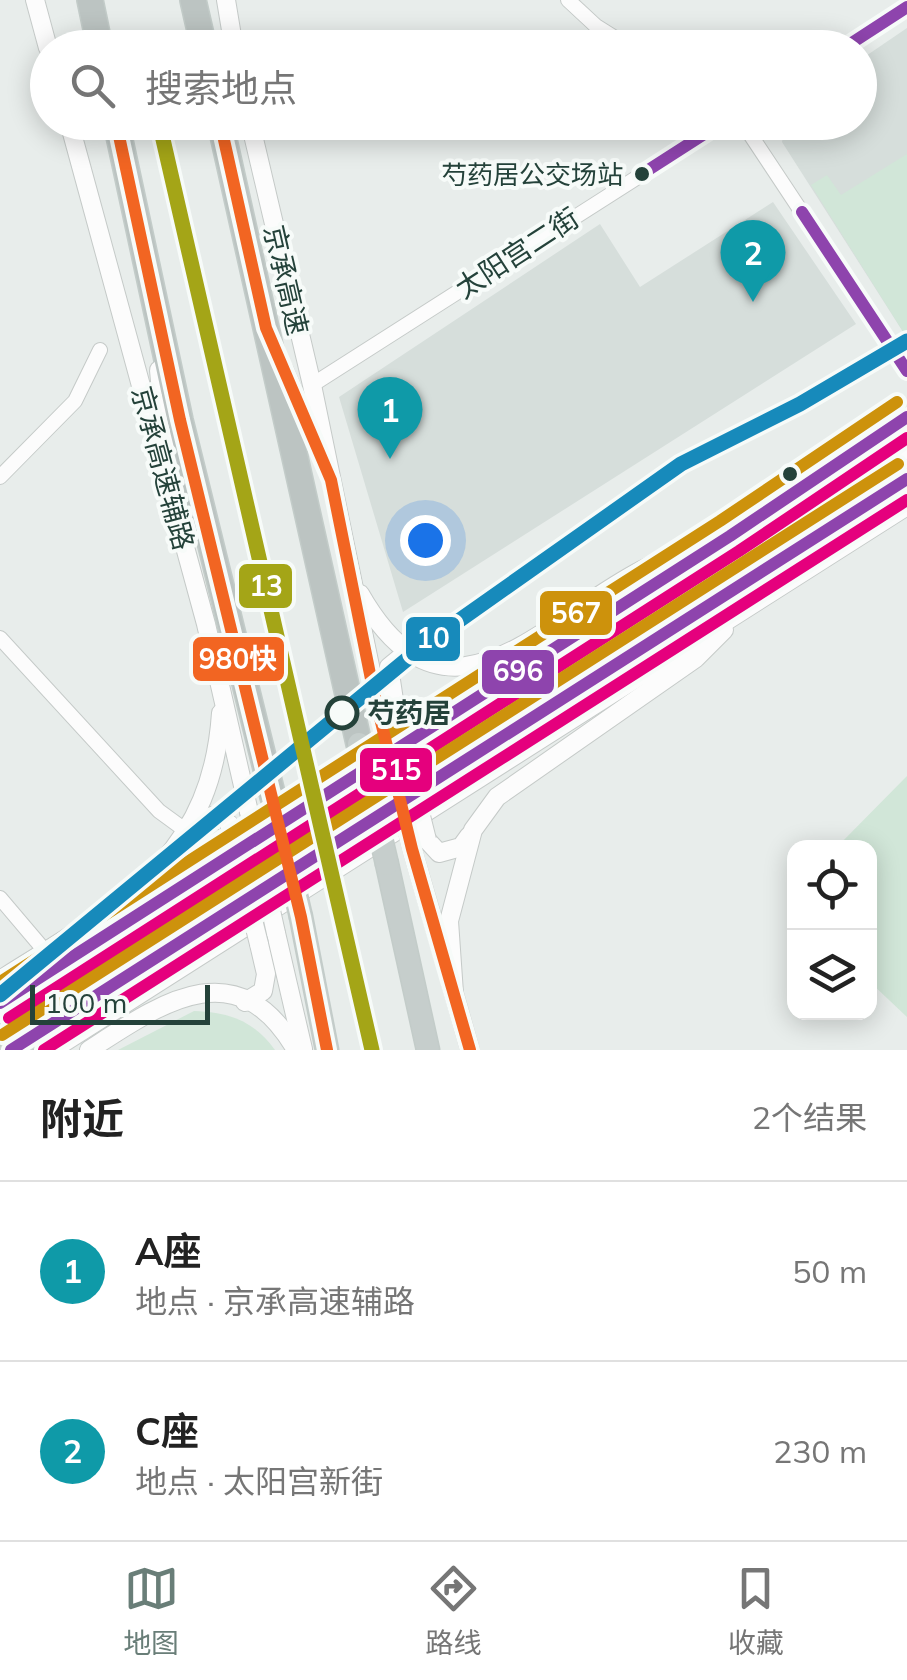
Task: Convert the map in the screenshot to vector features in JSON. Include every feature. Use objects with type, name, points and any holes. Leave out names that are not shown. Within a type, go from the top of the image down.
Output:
[{"type":"highway","points":[[90,0],[96,30]]},
{"type":"highway","points":[[193,0],[200,30]]},
{"type":"highway","points":[[120,140],[301,917],[327,1050]]},
{"type":"highway","name":"京承高速","points":[[224,140],[359,744]]},
{"type":"highway","points":[[359,744],[428,1050]]},
{"type":"main road","points":[[0,1030],[329,807],[907,447]]},
{"type":"main road","points":[[12,1050],[339,854],[906,480]]},
{"type":"street","points":[[35,0],[43,30]]},
{"type":"street","points":[[226,0],[231,30]]},
{"type":"street","points":[[568,0],[602,30]]},
{"type":"street","points":[[870,30],[907,6]]},
{"type":"street","name":"京承高速辅路","points":[[73,140],[222,692],[299,1050]]},
{"type":"street","points":[[254,140],[353,582],[470,1050]]},
{"type":"street","name":"太阳宫二街","points":[[312,385],[692,140]]},
{"type":"street","points":[[754,140],[907,371]]},
{"type":"street","points":[[153,294],[170,496]]},
{"type":"street","points":[[266,328],[331,480]]},
{"type":"street","points":[[0,477],[76,401],[100,350]]},
{"type":"street","points":[[0,1004],[329,807],[907,418]]},
{"type":"street","points":[[52,1050],[339,854],[906,509],[906,480]]},
{"type":"street","points":[[353,582],[386,636],[406,653],[456,668],[481,665],[517,648],[642,570],[730,536]]},
{"type":"street","points":[[419,844],[439,852],[461,847],[497,797],[696,658],[750,603]]},
{"type":"street","points":[[0,638],[159,811],[185,829]]},
{"type":"street","points":[[390,725],[388,667],[406,653]]},
{"type":"street","points":[[0,980],[134,894],[174,851],[210,778],[219,739],[222,692]]},
{"type":"street","points":[[185,829],[212,816],[229,824],[266,982],[263,991],[245,1002]]},
{"type":"street","points":[[454,993],[449,920],[473,830]]},
{"type":"street","points":[[0,898],[44,952]]},
{"type":"street","points":[[89,1050],[164,1002],[206,992],[245,1002],[275,1021],[299,1050]]},
{"type":"shaded area","points":[[907,28],[907,338],[782,142],[877,140],[877,48]]},
{"type":"shaded area","points":[[773,202],[856,324],[403,612],[339,397],[600,224],[640,287]]},
{"type":"green space","points":[[907,154],[907,338],[811,185],[827,175],[841,195]]},
{"type":"green space","points":[[907,776],[907,1017],[877,989],[877,840],[844,840]]},
{"type":"green space","points":[[194,1011],[240,1020],[275,1050],[118,1050]]},
{"type":"transit line","name":"696","points":[[872,30],[907,7]]},
{"type":"transit line","name":"980快","points":[[120,140],[180,420],[301,917],[327,1050]]},
{"type":"transit line","name":"13","points":[[163,140],[372,1050]]},
{"type":"transit line","name":"980快","points":[[224,140],[266,328],[331,480],[373,689],[412,849],[470,1050]]},
{"type":"transit line","name":"696","points":[[642,174],[695,140]]},
{"type":"transit line","name":"696","points":[[802,212],[907,371]]},
{"type":"transit line","name":"10","points":[[0,995],[423,646],[681,464],[800,404],[907,341]]},
{"type":"transit line","name":"567","points":[[0,982],[720,521],[897,402]]},
{"type":"transit line","name":"696","points":[[0,1003],[730,536],[907,417]]},
{"type":"transit line","name":"515","points":[[9,1018],[739,551],[907,438]]},
{"type":"transit line","name":"567","points":[[2,1035],[898,464]]},
{"type":"transit line","name":"696","points":[[11,1050],[907,479]]},
{"type":"transit line","name":"515","points":[[44,1050],[907,500]]},
{"type":"place","name":"芍药居公交场站","points":[[642,174]]},
{"type":"place","name":"C座","points":[[753,302]]},
{"type":"place","name":"A座","points":[[390,459]]},
{"type":"place","name":"芍药居","points":[[342,713]]}]
